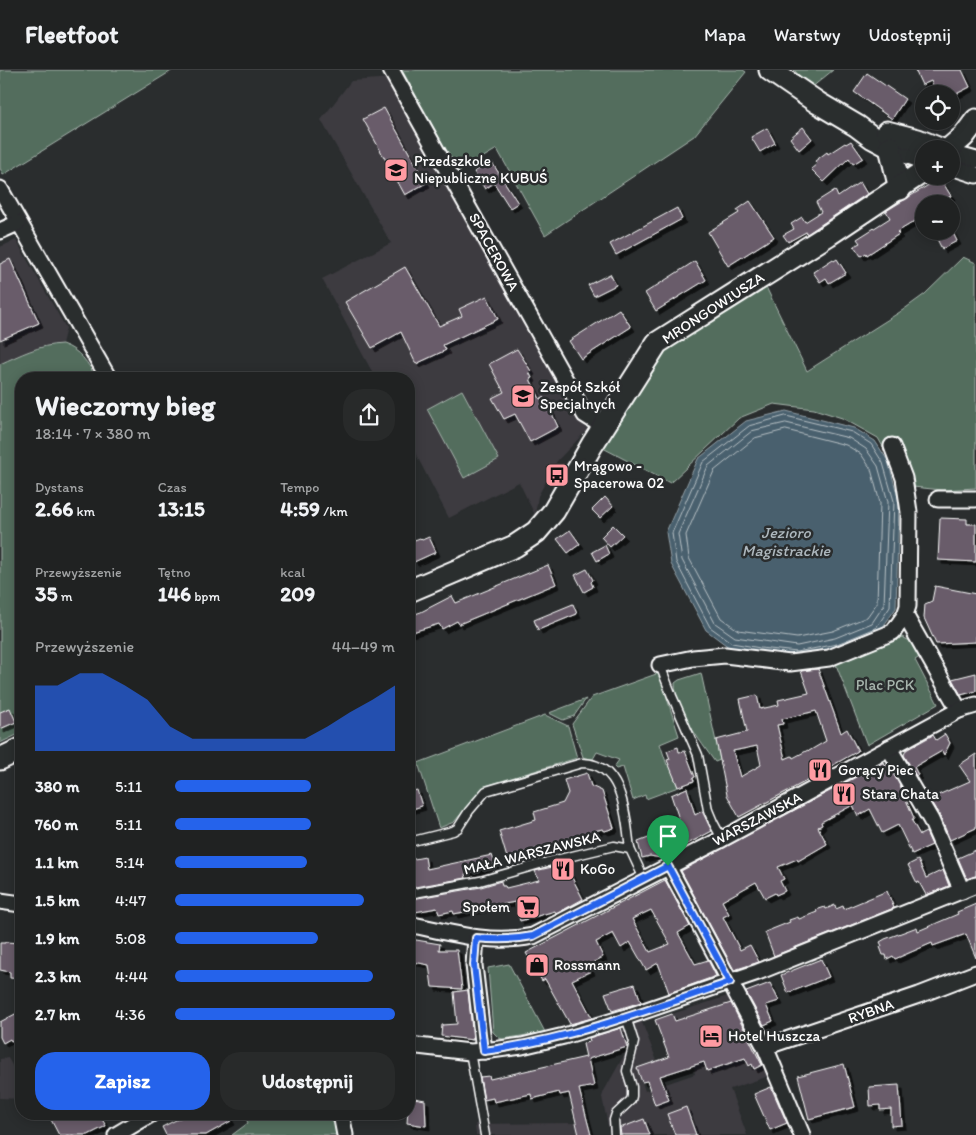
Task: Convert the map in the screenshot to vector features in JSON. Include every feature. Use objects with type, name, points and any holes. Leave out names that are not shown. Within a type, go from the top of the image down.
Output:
[{"type":"street","name":"SPACEROWA","points":[[391,70],[585,415],[604,427]]},
{"type":"street","points":[[770,70],[873,138],[890,147],[915,155]]},
{"type":"street","points":[[959,140],[976,120]]},
{"type":"street","points":[[857,126],[918,140]]},
{"type":"street","points":[[890,147],[900,189]]},
{"type":"street","points":[[960,156],[976,160]]},
{"type":"street","points":[[960,170],[976,175]]},
{"type":"street","name":"MRONGOWIUSZA","points":[[415,588],[515,546],[536,532],[554,511],[604,427],[657,344],[915,178]]},
{"type":"street","points":[[0,189],[105,372]]},
{"type":"street","points":[[0,231],[18,223]]},
{"type":"street","points":[[660,665],[693,658],[725,655],[790,663],[829,658],[893,632],[905,615],[908,606],[909,512],[904,478],[892,446]]},
{"type":"street","points":[[938,499],[976,499]]},
{"type":"street","points":[[905,615],[959,710]]},
{"type":"street","name":"WARSZAWSKA","points":[[415,925],[476,938],[496,940],[516,940],[533,936],[722,839],[959,710],[976,705]]},
{"type":"street","points":[[415,1045],[477,1052],[522,1046],[626,1017],[796,958],[969,888],[888,748]]},
{"type":"street","points":[[0,759],[15,752]]},
{"type":"street","points":[[668,866],[765,1047],[802,1135]]},
{"type":"street","points":[[0,902],[15,903]]},
{"type":"street","points":[[476,938],[474,965],[477,1052]]},
{"type":"street","name":"RYBNA","points":[[765,1047],[919,995],[976,973]]},
{"type":"street","points":[[116,1135],[141,1120]]},
{"type":"street","points":[[342,1120],[346,1135]]},
{"type":"lane","points":[[660,665],[698,755],[708,810],[712,822],[722,839]]},
{"type":"lane","points":[[415,840],[458,828],[486,791],[582,763],[590,763],[604,769],[614,780],[626,815],[630,848],[644,879]]},
{"type":"lane","name":"MAŁA WARSZAWSKA","points":[[415,893],[480,881],[614,846],[630,848]]},
{"type":"lane","points":[[614,1135],[616,1114],[631,1100],[632,1096],[632,1087],[627,1071],[634,1042],[626,1017]]},
{"type":"lane","points":[[477,1052],[484,1135]]},
{"type":"shaded area","points":[[392,78],[587,430],[557,461],[538,496],[535,515],[519,482],[449,518],[415,453],[415,372],[372,372],[322,279],[391,243],[321,120],[351,81]]},
{"type":"shaded area","points":[[16,240],[66,328],[62,344],[35,349],[0,364],[0,247]]},
{"type":"shaded area","points":[[731,995],[765,1063],[769,1076],[730,1089],[747,1135],[610,1135],[602,1097],[627,1050],[621,1028],[641,1020],[657,1061],[637,1068],[645,1091],[695,1074],[672,1014]]},
{"type":"shaded area","points":[[8,1058],[15,1071],[15,1099],[0,1098],[0,1059]]},
{"type":"shaded area","points":[[576,1123],[579,1135],[476,1135],[475,1124]]},
{"type":"green space","points":[[0,70],[173,70],[3,175],[0,168]]},
{"type":"green space","points":[[402,70],[743,70],[746,72],[694,136],[545,235],[497,149],[458,172]]},
{"type":"green space","points":[[794,70],[833,70],[811,88]]},
{"type":"green space","points":[[963,257],[976,263],[976,488],[942,490],[913,487],[895,468],[878,438],[842,418],[814,409],[774,404],[739,418],[670,483],[601,447],[612,435],[660,346],[766,287],[807,371],[925,294]]},
{"type":"green space","points":[[62,344],[79,353],[93,372],[15,372],[15,736],[0,743],[0,364],[38,348]]},
{"type":"green space","points":[[462,390],[499,459],[464,478],[427,409]]},
{"type":"green space","name":"Plac PCK","points":[[900,636],[916,644],[921,656],[915,660],[938,704],[867,745],[835,662]]},
{"type":"green space","points":[[659,673],[679,736],[660,744],[667,765],[669,764],[678,787],[646,799],[645,795],[633,800],[623,767],[616,769],[614,767],[619,760],[597,752],[593,759],[589,760],[583,757],[572,724],[592,697]]},
{"type":"green space","points":[[701,673],[720,760],[715,762],[689,724],[676,693],[675,683]]},
{"type":"green space","points":[[586,699],[574,716],[563,720],[549,713]]},
{"type":"green space","points":[[545,715],[568,726],[577,758],[485,786],[454,822],[439,828],[418,763]]},
{"type":"green space","points":[[509,964],[545,1032],[503,1039],[493,1032],[488,968]]},
{"type":"green space","points":[[247,1120],[335,1120],[339,1135],[232,1135],[248,1123]]},
{"type":"water","name":"Jezioro Magistrackie","points":[[786,411],[854,428],[875,441],[888,461],[899,501],[896,608],[880,631],[839,649],[798,657],[730,648],[706,630],[671,564],[666,532],[698,459],[746,421]]},
{"type":"building","points":[[915,70],[962,70],[970,87],[960,92],[960,85],[933,85],[931,81],[922,85]]},
{"type":"building","points":[[867,73],[905,99],[892,119],[854,92]]},
{"type":"building","points":[[384,108],[426,183],[405,195],[363,119]]},
{"type":"building","points":[[803,127],[812,139],[799,150],[790,138]]},
{"type":"building","points":[[767,128],[775,143],[760,152],[751,137]]},
{"type":"building","points":[[851,141],[863,158],[853,164],[849,158],[824,182],[811,169],[817,164],[815,161],[827,152],[828,154]]},
{"type":"building","points":[[491,161],[518,203],[510,208],[494,183],[485,189],[474,172]]},
{"type":"building","points":[[860,182],[867,194],[807,234],[806,232],[788,242],[783,235],[794,229],[791,224],[802,217],[805,222],[821,212],[816,202],[835,190],[838,197]]},
{"type":"building","points":[[929,185],[944,185],[950,195],[915,195],[915,221],[897,232],[899,234],[867,255],[866,253],[861,256],[854,246],[860,243],[857,239],[890,218],[886,211]]},
{"type":"building","points":[[750,201],[774,237],[728,266],[708,232],[739,213],[737,210]]},
{"type":"building","points":[[677,208],[682,219],[616,255],[610,244]]},
{"type":"building","points":[[938,240],[956,240],[957,241],[942,249]]},
{"type":"building","points":[[10,259],[39,323],[0,340],[0,264]]},
{"type":"building","points":[[833,259],[834,261],[837,259],[846,273],[829,283],[826,278],[820,282],[813,272]]},
{"type":"building","points":[[695,261],[706,280],[656,311],[645,293]]},
{"type":"building","points":[[405,267],[439,326],[462,316],[459,309],[487,296],[498,319],[443,345],[446,350],[416,364],[401,332],[372,348],[345,302]]},
{"type":"building","points":[[610,274],[616,285],[594,296],[588,285]]},
{"type":"building","points":[[619,309],[631,327],[581,359],[569,341]]},
{"type":"building","points":[[517,349],[531,371],[529,372],[532,378],[530,379],[540,399],[543,397],[547,403],[558,427],[530,442],[515,414],[504,419],[492,398],[504,392],[489,364]]},
{"type":"building","points":[[605,497],[613,506],[600,518],[592,510]]},
{"type":"building","points":[[940,518],[967,519],[967,524],[976,524],[976,562],[938,560]]},
{"type":"building","points":[[613,525],[623,535],[610,547],[601,537]]},
{"type":"building","points":[[570,530],[580,544],[568,553],[557,539]]},
{"type":"building","points":[[429,537],[436,552],[415,562],[415,540],[420,538],[422,540]]},
{"type":"building","points":[[605,545],[609,554],[597,561],[592,552]]},
{"type":"building","points":[[548,565],[556,584],[459,624],[457,621],[442,629],[439,624],[415,631],[415,614],[452,596],[456,603]]},
{"type":"building","points":[[587,569],[593,580],[591,582],[593,587],[584,592],[575,575]]},
{"type":"building","points":[[935,586],[976,594],[976,642],[936,644],[924,618],[925,604],[932,601]]},
{"type":"building","points":[[573,604],[577,614],[538,630],[534,620]]},
{"type":"building","points":[[818,669],[841,733],[847,729],[858,751],[827,770],[739,817],[727,795],[716,740],[747,732],[740,699],[757,695],[760,709],[779,705],[778,700],[809,693],[801,671]],"holes":[[[816,711],[826,741],[809,751],[793,758],[792,756],[785,759],[777,725],[783,724],[782,719]],[[757,746],[761,765],[740,777],[733,751]]]},
{"type":"building","points":[[976,673],[976,691],[961,695],[952,679]]},
{"type":"building","points":[[10,708],[15,722],[0,729],[0,712]]},
{"type":"building","points":[[945,734],[950,743],[944,755],[942,751],[914,767],[918,775],[916,776],[904,755],[906,750],[933,735],[936,740]]},
{"type":"building","points":[[678,747],[679,752],[685,751],[695,777],[693,778],[694,781],[678,787],[667,760],[670,759],[667,751]]},
{"type":"building","points":[[976,754],[976,828],[950,840],[940,816],[929,799],[970,781],[959,765]]},
{"type":"building","points":[[884,762],[885,766],[888,764],[899,784],[914,818],[912,821],[920,835],[926,832],[932,845],[912,854],[898,825],[882,833],[870,809],[858,816],[853,805],[821,822],[822,825],[818,827],[827,844],[798,861],[797,859],[778,867],[784,879],[780,881],[785,891],[765,898],[756,882],[722,901],[729,914],[723,917],[740,950],[750,945],[759,962],[734,970],[681,871]]},
{"type":"building","points":[[587,773],[591,786],[602,791],[614,828],[584,834],[582,838],[574,840],[573,837],[552,844],[551,848],[546,846],[507,858],[499,831],[536,820],[534,812],[563,803],[568,793],[564,780]]},
{"type":"building","points":[[687,788],[695,815],[702,811],[712,831],[661,858],[650,856],[642,858],[638,842],[651,837],[650,834],[679,819],[671,795]]},
{"type":"building","points":[[415,790],[417,790],[422,806],[415,808]]},
{"type":"building","points":[[976,850],[976,876],[967,879],[958,858]]},
{"type":"building","points":[[492,855],[495,864],[465,874],[466,878],[415,887],[415,859],[425,857],[427,869]]},
{"type":"building","points":[[918,860],[926,878],[943,870],[949,886],[926,895],[919,882],[917,883],[908,865]]},
{"type":"building","points":[[565,864],[583,899],[556,914],[555,911],[520,921],[515,902],[454,914],[453,911],[439,914],[437,908],[415,912],[415,898],[481,887],[501,881],[502,886],[506,888],[539,880],[535,871]]},
{"type":"building","points":[[665,880],[690,926],[678,933],[695,964],[708,960],[716,976],[669,993],[658,963],[646,970],[630,942],[621,948],[613,933],[596,942],[603,957],[588,965],[591,971],[572,980],[592,1018],[570,1024],[545,979],[542,981],[526,953]],"holes":[[[651,910],[670,944],[650,952],[632,919]]]},
{"type":"building","points":[[887,891],[894,908],[774,956],[765,932],[790,922],[789,920],[798,917],[799,919],[817,912],[816,910],[825,907],[826,909],[835,905],[836,909],[843,906],[844,909]]},
{"type":"building","points":[[976,904],[976,958],[966,934],[933,946],[932,943],[895,959],[893,956],[887,959],[886,955],[883,955],[880,942],[885,939],[917,927],[918,931]]},
{"type":"building","points":[[415,940],[440,944],[439,950],[457,950],[462,989],[432,987],[429,965],[415,962]]},
{"type":"building","points":[[0,943],[15,943],[15,978],[10,978],[10,972],[0,970]]},
{"type":"building","points":[[821,959],[829,977],[788,993],[781,975]]},
{"type":"building","points":[[770,983],[779,1001],[766,1005],[773,1021],[764,1025],[746,992]]},
{"type":"building","points":[[635,984],[641,1002],[612,1011],[605,993]]},
{"type":"building","points":[[468,990],[473,1040],[441,1036],[442,1025],[457,1024],[454,992]]},
{"type":"building","points":[[731,1003],[762,1065],[754,1069],[752,1064],[749,1066],[745,1058],[707,1071],[704,1062],[660,1076],[669,1100],[655,1105],[647,1081],[642,1082],[637,1068],[669,1057],[655,1020],[672,1014],[675,1021]]},
{"type":"building","points":[[15,1014],[15,1039],[11,1041],[10,1039],[3,1043],[0,1037],[0,1022]]},
{"type":"building","points":[[621,1028],[627,1047],[588,1059],[594,1086],[579,1089],[591,1135],[579,1135],[569,1093],[560,1095],[559,1092],[532,1099],[531,1094],[494,1102],[493,1098],[484,1100],[480,1077],[489,1076],[490,1079],[586,1057],[583,1044],[590,1041],[589,1038]]},
{"type":"building","points":[[844,1064],[855,1107],[809,1119],[798,1076]]},
{"type":"building","points":[[899,1085],[902,1125],[891,1126],[891,1109],[880,1110],[880,1105],[870,1106],[869,1087]]},
{"type":"building","points":[[771,1087],[787,1123],[770,1130],[754,1094]]},
{"type":"building","points":[[415,1098],[425,1100],[426,1126],[407,1123],[407,1120],[415,1120]]},
{"type":"building","points":[[686,1107],[696,1135],[675,1135],[667,1114]]},
{"type":"building","points":[[644,1119],[650,1135],[621,1135],[620,1128]]},
{"type":"building","points":[[51,1120],[102,1120],[106,1126],[88,1135],[59,1135]]},
{"type":"building","points":[[176,1120],[231,1121],[206,1135],[166,1135],[162,1127]]},
{"type":"place","name":"Przedszkole Niepubliczne KUBUŚ","points":[[396,170]]},
{"type":"place","name":"Zespół Szkół Specjalnych","points":[[523,396]]},
{"type":"place","name":"Mrągowo - Spacerowa 02","points":[[557,475]]},
{"type":"place","name":"Gorący Piec","points":[[820,770]]},
{"type":"place","name":"Stara Chata","points":[[844,794]]},
{"type":"place","name":"KoGo","points":[[563,869]]},
{"type":"place","name":"Społem","points":[[528,907]]},
{"type":"place","name":"Rossmann","points":[[537,965]]},
{"type":"place","name":"Hotel Huszcza","points":[[711,1036]]},
{"type":"route","points":[[668,866],[730,982],[564,1036],[522,1046],[484,1051],[474,965],[476,938],[516,940],[533,936],[668,866]]}]
